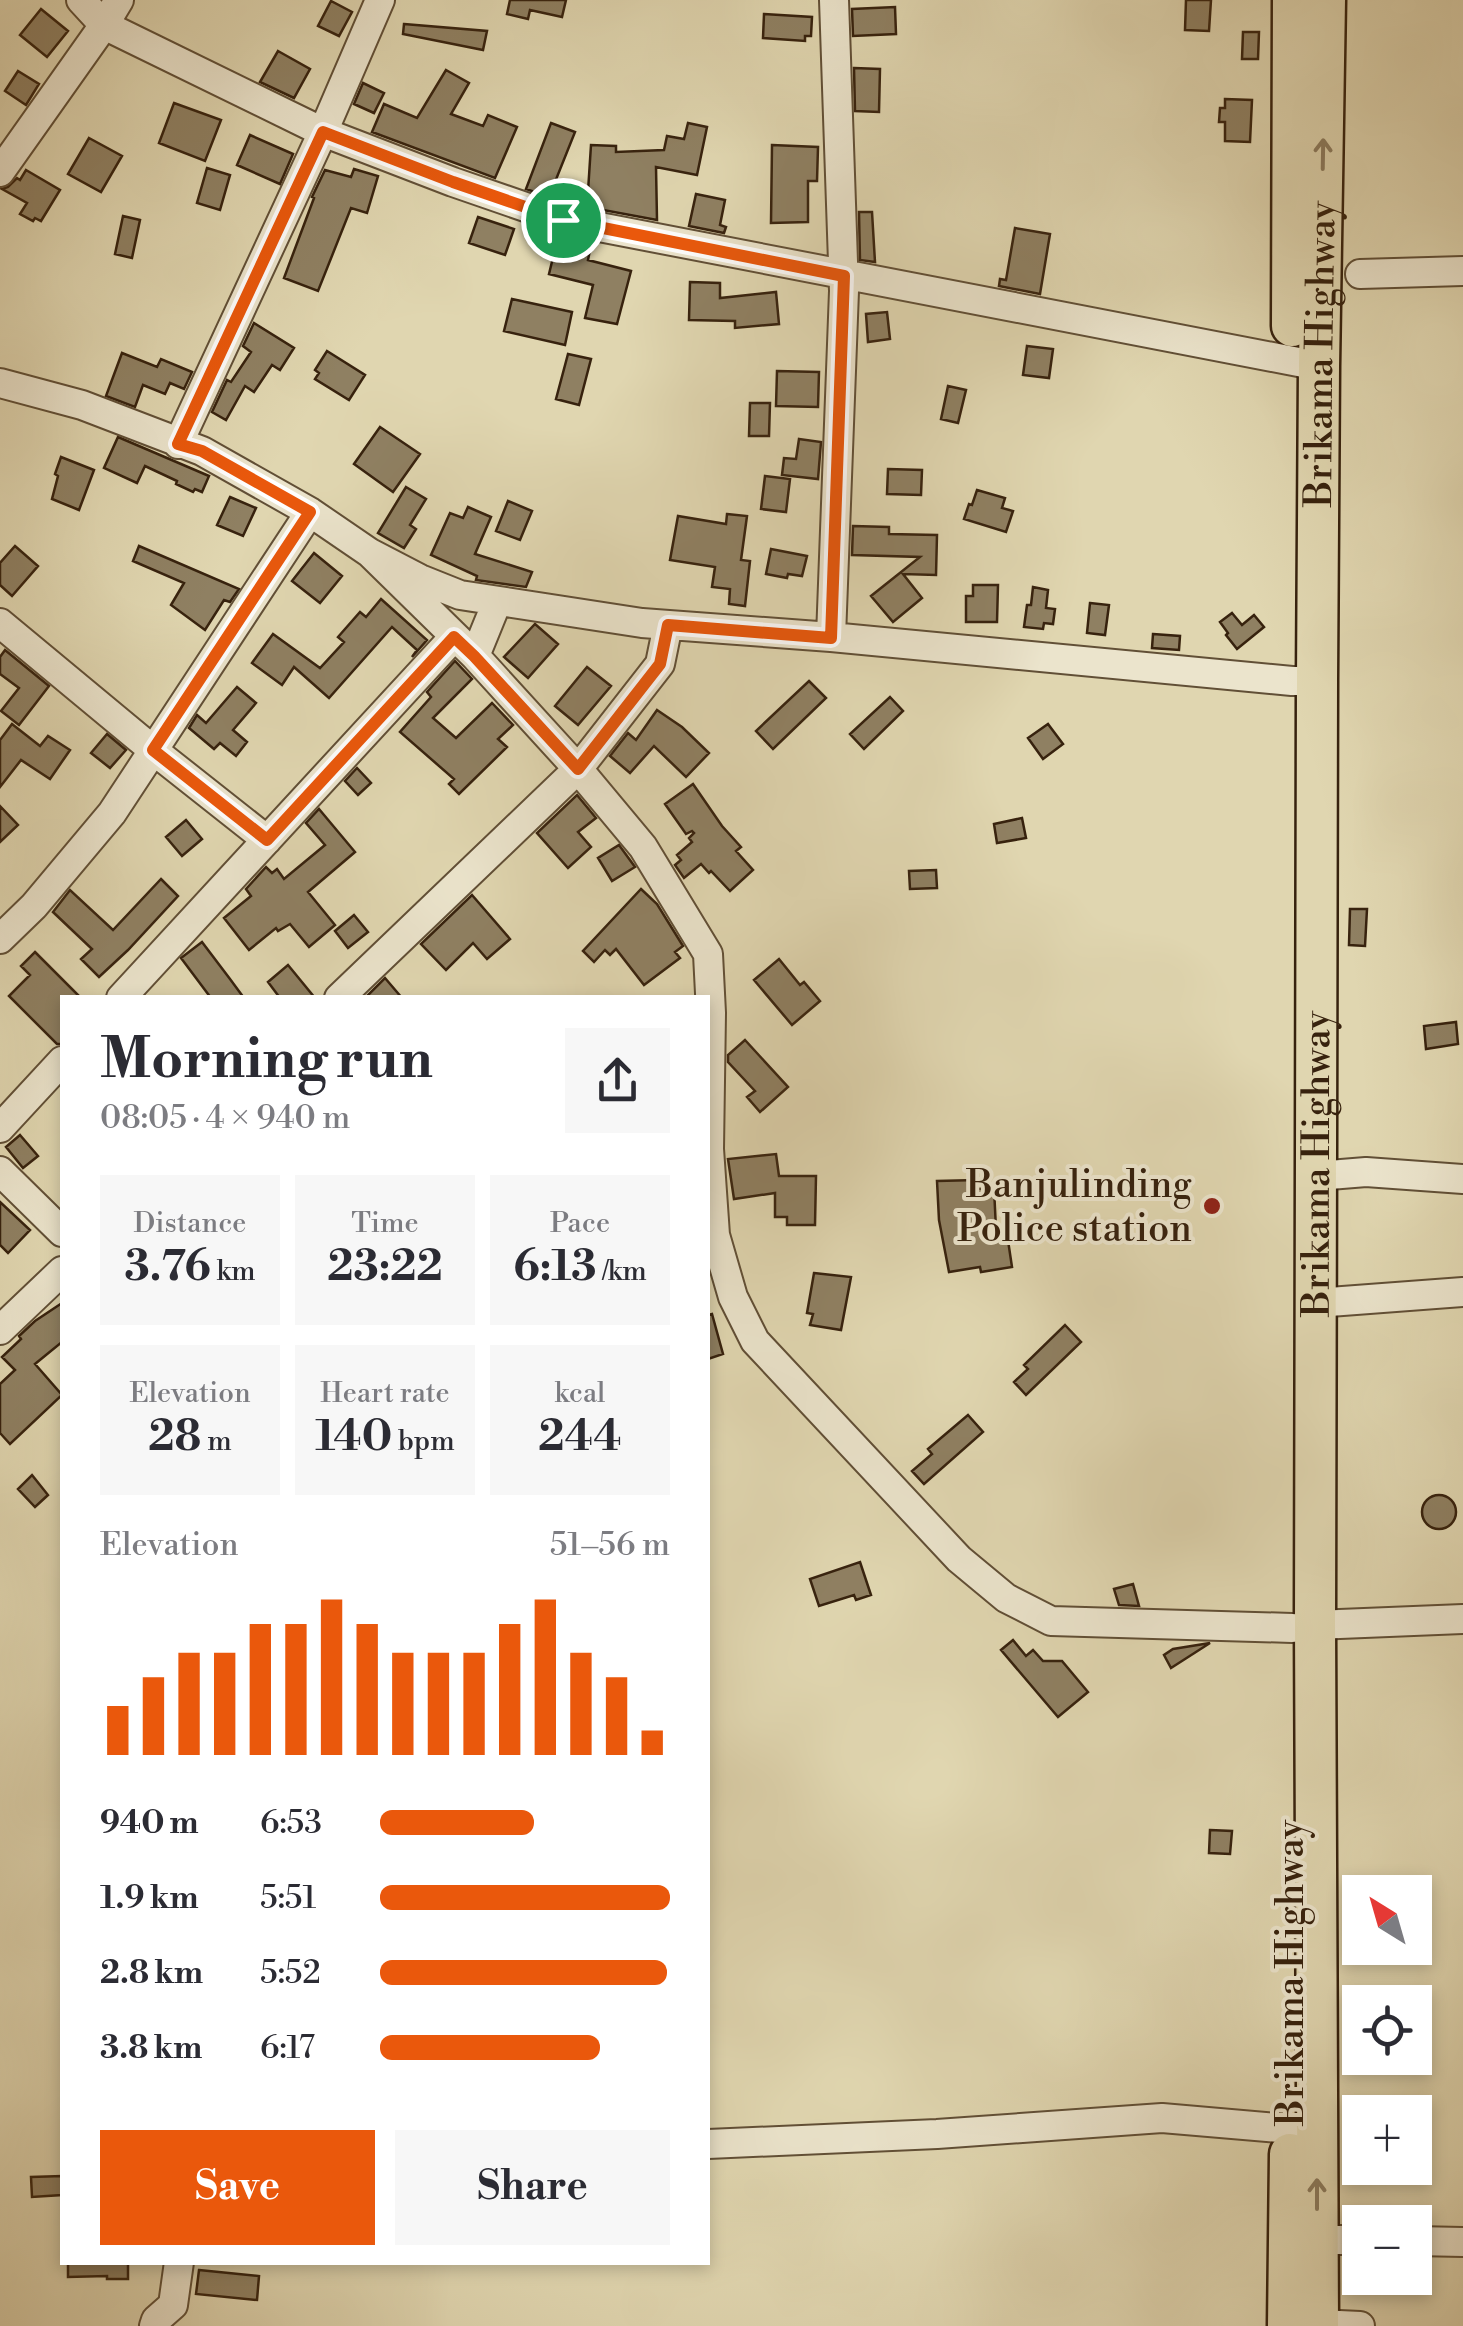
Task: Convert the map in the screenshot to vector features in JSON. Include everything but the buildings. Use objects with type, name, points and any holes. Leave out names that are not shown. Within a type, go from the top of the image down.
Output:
[{"type":"highway","name":"Brikama Highway","points":[[1293,0],[1305,363],[1303,1626],[1317,2240],[1311,2325]]},
{"type":"highway","name":"Brikama Highway","points":[[1305,363],[1326,0]]},
{"type":"highway","name":"Brikama Highway","points":[[1303,1428],[1316,1303],[1316,1176],[1304,1039]]},
{"type":"highway","name":"Brikama Highway","points":[[1303,1626],[1290,2129],[1311,2325]]},
{"type":"street","points":[[81,0],[104,25],[323,132],[563,220],[1305,363]]},
{"type":"street","points":[[0,172],[119,0]]},
{"type":"street","points":[[178,444],[380,0]]},
{"type":"street","points":[[831,638],[844,276],[834,0]]},
{"type":"street","points":[[1360,274],[1463,271]]},
{"type":"street","points":[[0,383],[82,405],[202,451],[310,512],[370,553],[460,594],[668,625],[1305,681]]},
{"type":"street","points":[[0,939],[34,906],[112,813],[310,512]]},
{"type":"street","points":[[370,553],[474,656],[578,769],[643,847],[708,954],[709,995]]},
{"type":"street","points":[[474,656],[497,602]]},
{"type":"street","points":[[0,623],[267,840]]},
{"type":"street","points":[[342,995],[578,769],[660,664],[668,625]]},
{"type":"street","points":[[124,995],[454,637]]},
{"type":"street","points":[[0,1128],[60,1063]]},
{"type":"street","points":[[710,1164],[715,1236],[733,1297],[756,1341],[960,1559],[1006,1598],[1051,1621],[1303,1626],[1463,1619]]},
{"type":"street","points":[[0,1171],[60,1230]]},
{"type":"street","points":[[1316,1176],[1366,1172],[1463,1180]]},
{"type":"street","points":[[0,1330],[60,1273]]},
{"type":"street","points":[[1316,1303],[1463,1292]]},
{"type":"street","points":[[710,2144],[937,2134],[1162,2118],[1290,2129]]},
{"type":"street","points":[[1317,2240],[1342,2240]]},
{"type":"street","points":[[1432,2241],[1463,2242]]},
{"type":"street","points":[[154,2326],[173,2305],[179,2265]]},
{"type":"street","points":[[1311,2325],[1360,2326]]},
{"type":"place","name":"Banjulinding Police station","points":[[1212,1206]]},
{"type":"route","points":[[323,132],[563,220],[844,276],[831,638],[668,625],[660,664],[578,769],[454,637],[267,840],[153,750],[310,512],[202,451],[178,444],[323,132]]}]
